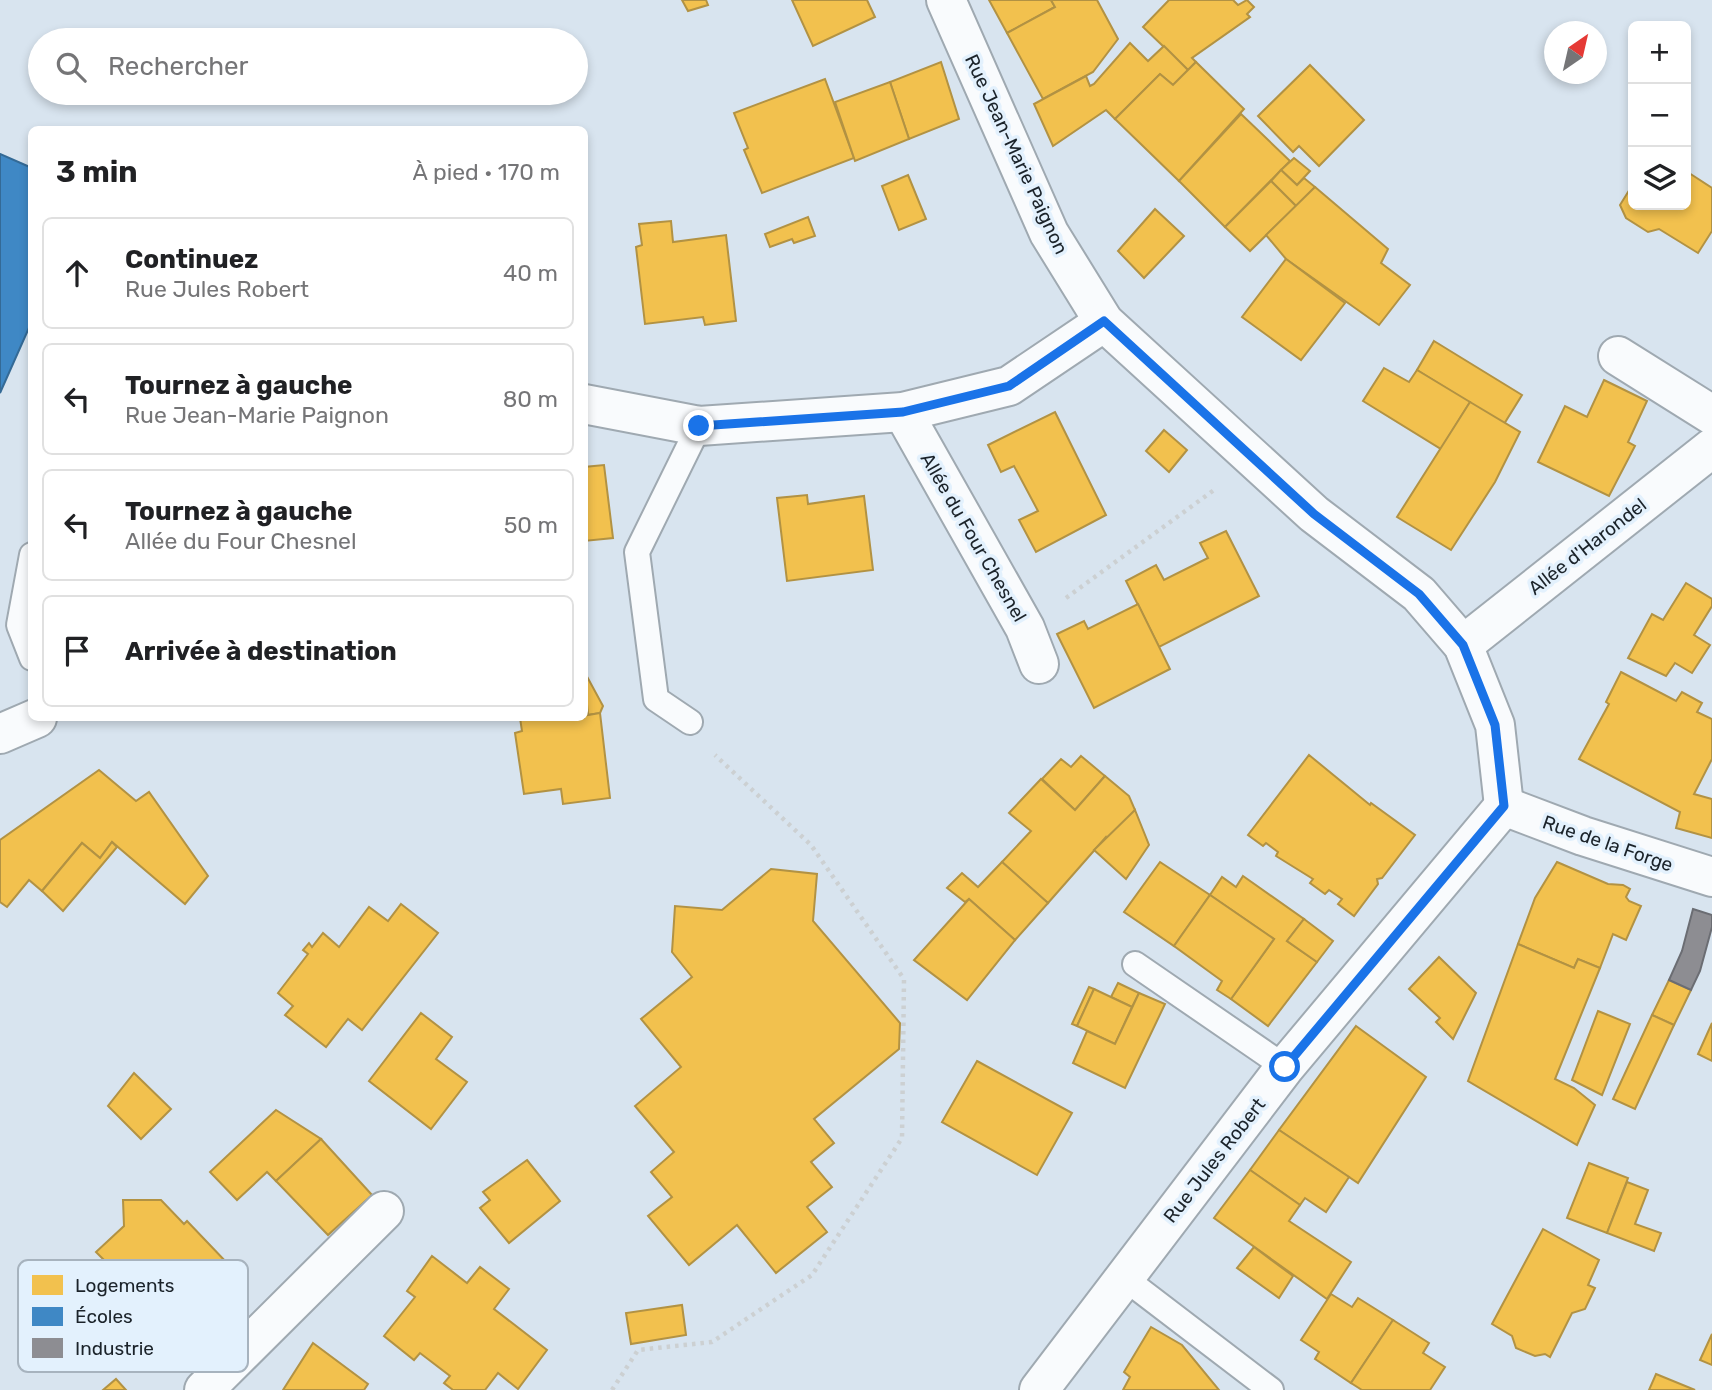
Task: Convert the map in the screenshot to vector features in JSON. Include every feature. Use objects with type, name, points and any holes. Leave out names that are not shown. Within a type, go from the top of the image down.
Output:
[{"type":"street","name":"Rue Jean-Marie Paignon","points":[[946,0],[1049,233],[1104,321],[1314,514],[1419,594],[1463,645],[1495,725],[1504,806]]},
{"type":"street","points":[[588,405],[699,426],[903,412],[1009,386],[1104,321]]},
{"type":"street","points":[[1618,356],[1712,415]]},
{"type":"street","name":"Allée du Four Chesnel","points":[[903,412],[1025,628],[1039,664]]},
{"type":"street","name":"Allée d'Harondel","points":[[1463,645],[1712,448]]},
{"type":"street","points":[[0,734],[30,721]]},
{"type":"street","name":"Rue de la Forge","points":[[1504,806],[1573,833],[1712,877]]},
{"type":"street","name":"Rue Jules Robert","points":[[1039,1390],[1285,1067],[1504,806]]},
{"type":"street","points":[[248,1346],[384,1211]]},
{"type":"street","points":[[204,1390],[222,1372]]},
{"type":"lane","points":[[690,722],[656,699],[637,552],[699,426]]},
{"type":"lane","points":[[28,577],[19,625],[28,648]]},
{"type":"lane","points":[[1135,964],[1285,1067]]},
{"type":"lane","points":[[1123,1277],[1271,1390]]},
{"type":"path","points":[[1025,628],[1256,458]]},
{"type":"path","points":[[612,1390],[638,1350],[712,1342],[812,1275],[902,1138],[904,979],[811,845],[714,754]]},
{"type":"building: Logements","points":[[682,0],[706,0],[708,5],[688,11]]},
{"type":"building: Logements","points":[[792,0],[867,0],[875,17],[813,46]]},
{"type":"building: Logements","points":[[989,0],[1051,0],[1055,7],[1007,33]]},
{"type":"building: Logements","points":[[1051,0],[1097,0],[1118,39],[1093,72],[1043,99],[1007,33],[1055,7]]},
{"type":"building: Logements","points":[[1169,0],[1233,0],[1238,5],[1247,0],[1254,7],[1247,14],[1250,17],[1192,58],[1196,62],[1188,70],[1143,27]]},
{"type":"building: Logements","points":[[1130,43],[1148,61],[1164,46],[1188,70],[1173,85],[1160,74],[1115,119],[1106,110],[1053,146],[1034,104],[1086,76],[1090,86],[1094,84]]},
{"type":"building: Logements","points":[[941,62],[959,119],[909,139],[890,82]]},
{"type":"building: Logements","points":[[1196,62],[1244,109],[1179,181],[1115,119],[1160,74],[1173,85]]},
{"type":"building: Logements","points":[[1310,65],[1364,120],[1319,166],[1299,146],[1293,152],[1258,116]]},
{"type":"building: Logements","points":[[825,79],[854,158],[762,193],[744,150],[748,148],[734,113]]},
{"type":"building: Logements","points":[[890,82],[909,139],[855,161],[835,102]]},
{"type":"building: Logements","points":[[1241,114],[1290,161],[1225,227],[1179,181]]},
{"type":"building: Logements","points":[[1294,158],[1310,171],[1297,185],[1281,170]]},
{"type":"building: Logements","points":[[1281,170],[1297,185],[1304,178],[1315,187],[1296,206],[1271,181]]},
{"type":"building: Logements","points":[[1691,174],[1712,188],[1712,231],[1698,253],[1659,229],[1648,232],[1626,218],[1620,205],[1628,192],[1628,210],[1691,210]]},
{"type":"building: Logements","points":[[908,175],[926,219],[899,230],[882,186]]},
{"type":"building: Logements","points":[[1271,181],[1296,206],[1250,251],[1225,227]]},
{"type":"building: Logements","points":[[1315,187],[1388,249],[1381,263],[1410,285],[1379,325],[1286,259],[1266,235]]},
{"type":"building: Logements","points":[[1155,209],[1184,236],[1144,278],[1118,251]]},
{"type":"building: Logements","points":[[808,217],[815,236],[794,243],[792,239],[770,247],[765,234]]},
{"type":"building: Logements","points":[[671,221],[673,242],[726,235],[736,321],[705,325],[703,317],[645,324],[636,247],[642,245],[639,224]]},
{"type":"building: Logements","points":[[1286,259],[1345,303],[1301,360],[1242,317]]},
{"type":"building: Logements","points":[[1434,341],[1522,395],[1504,424],[1417,370]]},
{"type":"building: Logements","points":[[1384,368],[1409,382],[1417,370],[1470,402],[1441,449],[1363,401]]},
{"type":"building: Logements","points":[[1604,380],[1647,401],[1628,442],[1635,446],[1609,496],[1538,462],[1565,406],[1587,417]]},
{"type":"building: Logements","points":[[1470,402],[1520,432],[1495,482],[1451,550],[1397,517]]},
{"type":"building: Logements","points":[[1055,412],[1106,515],[1036,552],[1019,520],[1038,511],[1014,466],[1001,472],[988,445]]},
{"type":"building: Logements","points":[[1164,430],[1187,450],[1169,472],[1146,451]]},
{"type":"building: Logements","points":[[604,465],[613,538],[588,541],[588,467]]},
{"type":"building: Logements","points":[[807,495],[808,504],[864,496],[873,570],[787,581],[777,498]]},
{"type":"building: Logements","points":[[1226,531],[1259,596],[1159,647],[1126,581],[1156,565],[1164,580],[1208,558],[1200,543]]},
{"type":"building: Logements","points":[[1686,583],[1712,599],[1712,606],[1694,635],[1710,645],[1692,673],[1675,663],[1666,676],[1628,658],[1652,614],[1663,620]]},
{"type":"building: Logements","points":[[1138,604],[1170,669],[1094,708],[1057,634],[1084,621],[1088,629]]},
{"type":"building: Logements","points":[[1621,672],[1676,701],[1682,692],[1702,703],[1697,712],[1712,719],[1712,759],[1694,794],[1712,799],[1712,838],[1676,828],[1680,812],[1579,759],[1609,704],[1606,702]]},
{"type":"building: Logements","points":[[588,678],[603,706],[600,713],[588,715]]},
{"type":"building: Logements","points":[[600,713],[610,798],[563,804],[561,789],[524,794],[515,733],[522,731],[520,721],[588,721],[588,715]]},
{"type":"building: Logements","points":[[1309,755],[1370,805],[1371,803],[1415,835],[1382,878],[1377,879],[1378,884],[1354,916],[1338,904],[1342,899],[1329,890],[1325,894],[1310,883],[1313,879],[1276,856],[1278,852],[1266,843],[1263,846],[1248,835]]},
{"type":"building: Logements","points":[[1081,756],[1105,776],[1075,810],[1042,779],[1061,759],[1071,767]]},
{"type":"building: Logements","points":[[99,770],[136,801],[149,792],[208,876],[185,904],[112,842],[100,858],[82,843],[42,891],[29,880],[7,907],[0,902],[0,840]]},
{"type":"building: Logements","points":[[1105,776],[1129,796],[1135,810],[1108,840],[1106,837],[1048,903],[1002,862],[1031,831],[1009,813],[1041,779],[1075,810]]},
{"type":"building: Logements","points":[[1135,810],[1149,845],[1126,879],[1094,850]]},
{"type":"building: Logements","points":[[112,842],[117,847],[63,911],[42,891],[82,843],[100,858]]},
{"type":"building: Logements","points":[[1002,862],[1048,903],[1015,940],[969,899],[965,902],[947,888],[962,873],[978,887]]},
{"type":"building: Logements","points":[[1160,862],[1210,895],[1174,946],[1124,912]]},
{"type":"building: Logements","points":[[1557,862],[1608,884],[1623,885],[1630,889],[1626,897],[1629,901],[1641,906],[1626,940],[1613,934],[1600,968],[1578,959],[1574,968],[1518,944],[1535,898]]},
{"type":"building: Logements","points":[[771,869],[817,874],[813,921],[900,1023],[899,1049],[814,1119],[834,1143],[811,1162],[832,1187],[807,1207],[827,1232],[776,1273],[737,1225],[689,1265],[648,1216],[672,1197],[651,1172],[674,1152],[635,1106],[681,1067],[641,1019],[692,977],[672,952],[675,906],[722,910]]},
{"type":"building: Logements","points":[[1243,876],[1304,919],[1287,941],[1317,962],[1268,1026],[1231,999],[1274,939],[1210,895],[1222,877],[1236,887]]},
{"type":"building: Logements","points":[[1210,895],[1274,939],[1231,999],[1217,990],[1222,981],[1174,946]]},
{"type":"building: Logements","points":[[969,899],[1015,940],[967,1000],[914,960]]},
{"type":"building: Logements","points":[[401,904],[438,933],[362,1030],[348,1019],[326,1047],[285,1015],[293,1006],[278,993],[308,954],[303,950],[309,943],[312,947],[323,933],[339,947],[369,907],[388,921]]},
{"type":"building: Logements","points":[[1304,919],[1333,941],[1317,962],[1287,941]]},
{"type":"building: Logements","points":[[1518,944],[1574,968],[1578,959],[1600,968],[1555,1079],[1574,1088],[1595,1105],[1577,1145],[1468,1081]]},
{"type":"building: Logements","points":[[1439,957],[1476,993],[1453,1039],[1436,1022],[1440,1018],[1409,989]]},
{"type":"building: Logements","points":[[1669,980],[1691,990],[1674,1025],[1652,1015]]},
{"type":"building: Logements","points":[[1118,983],[1139,993],[1132,1007],[1111,997]]},
{"type":"building: Logements","points":[[1089,987],[1094,989],[1077,1026],[1072,1024]]},
{"type":"building: Logements","points":[[1094,989],[1132,1007],[1115,1044],[1077,1026]]},
{"type":"building: Logements","points":[[1139,993],[1165,1004],[1125,1088],[1073,1063],[1087,1031],[1115,1044]]},
{"type":"building: Logements","points":[[1598,1011],[1630,1024],[1602,1095],[1572,1080]]},
{"type":"building: Logements","points":[[421,1013],[452,1037],[436,1059],[467,1082],[431,1129],[369,1081]]},
{"type":"building: Logements","points":[[1652,1015],[1674,1025],[1635,1109],[1613,1099]]},
{"type":"building: Logements","points":[[1712,1023],[1712,1061],[1698,1054]]},
{"type":"building: Logements","points":[[1356,1026],[1426,1077],[1358,1183],[1279,1130]]},
{"type":"building: Logements","points":[[977,1061],[1072,1113],[1037,1175],[942,1122]]},
{"type":"building: Logements","points":[[134,1073],[171,1109],[141,1139],[108,1106]]},
{"type":"building: Logements","points":[[276,1110],[321,1139],[276,1181],[267,1172],[237,1200],[210,1172]]},
{"type":"building: Logements","points":[[1279,1130],[1349,1177],[1326,1212],[1305,1198],[1300,1205],[1250,1170]]},
{"type":"building: Logements","points":[[321,1139],[372,1195],[328,1235],[276,1181]]},
{"type":"building: Logements","points":[[527,1160],[560,1201],[509,1243],[480,1208],[490,1200],[483,1192]]},
{"type":"building: Logements","points":[[1589,1163],[1628,1178],[1607,1233],[1567,1218]]},
{"type":"building: Logements","points":[[1250,1170],[1300,1205],[1289,1221],[1351,1262],[1327,1299],[1214,1218]]},
{"type":"building: Logements","points":[[1627,1182],[1648,1190],[1635,1224],[1661,1233],[1654,1251],[1607,1233]]},
{"type":"building: Logements","points":[[123,1200],[161,1200],[184,1224],[187,1221],[224,1260],[104,1260],[96,1252],[124,1226]]},
{"type":"building: Logements","points":[[1543,1229],[1599,1260],[1588,1285],[1595,1288],[1585,1309],[1572,1313],[1550,1357],[1545,1354],[1535,1356],[1516,1348],[1512,1336],[1492,1324]]},
{"type":"building: Logements","points":[[1254,1247],[1293,1276],[1279,1298],[1237,1268]]},
{"type":"building: Logements","points":[[432,1256],[467,1283],[480,1267],[509,1289],[494,1309],[547,1350],[518,1389],[498,1373],[485,1390],[453,1390],[444,1383],[450,1376],[420,1353],[414,1360],[384,1336],[415,1297],[407,1291]]},
{"type":"building: Logements","points":[[1331,1294],[1352,1307],[1358,1298],[1393,1320],[1351,1383],[1315,1359],[1319,1352],[1301,1340]]},
{"type":"building: Logements","points":[[682,1305],[686,1335],[631,1344],[626,1313]]},
{"type":"building: Logements","points":[[1393,1320],[1429,1343],[1423,1353],[1445,1367],[1430,1390],[1362,1390],[1351,1383]]},
{"type":"building: Logements","points":[[1151,1327],[1182,1345],[1219,1390],[1123,1390],[1130,1377],[1124,1372]]},
{"type":"building: Logements","points":[[1712,1334],[1712,1365],[1700,1360]]},
{"type":"building: Logements","points":[[313,1343],[368,1384],[364,1390],[283,1390]]},
{"type":"building: Logements","points":[[1656,1374],[1695,1390],[1649,1390]]},
{"type":"building: Logements","points":[[116,1379],[126,1390],[103,1390]]},
{"type":"building: Écoles","points":[[0,154],[28,166],[28,330],[0,393]]},
{"type":"building: Industrie","points":[[1693,909],[1712,915],[1712,927],[1700,971],[1691,990],[1669,980],[1682,951]]},
{"type":"route","points":[[699,426],[903,412],[1009,386],[1104,321],[1314,514],[1419,594],[1463,645],[1495,725],[1504,806],[1285,1067]]}]
